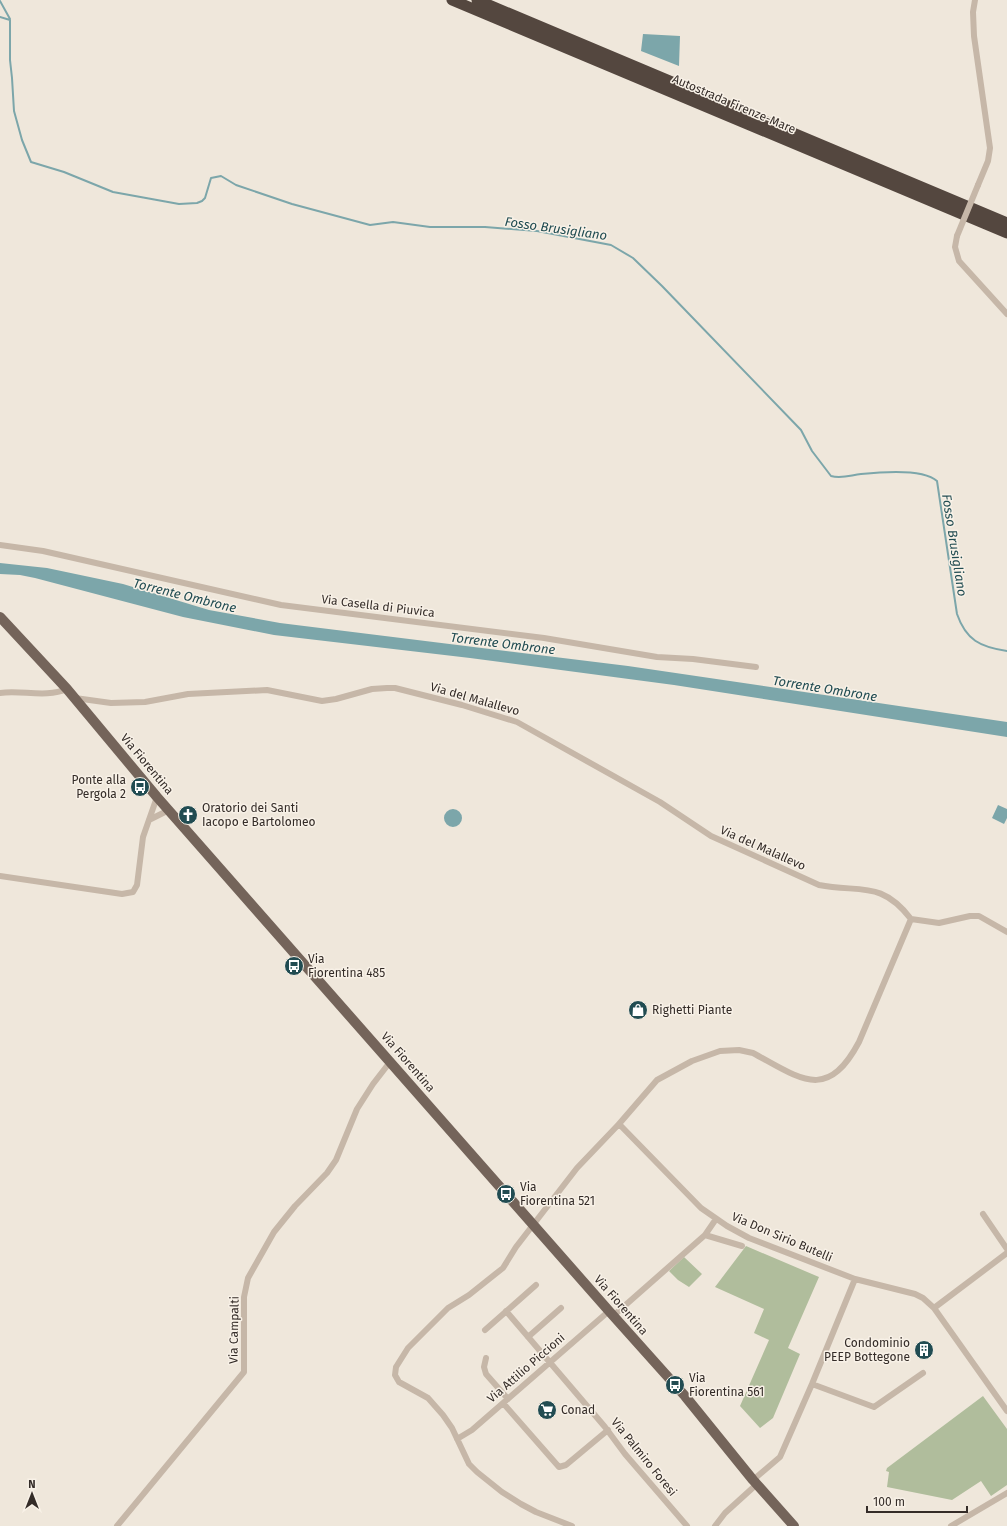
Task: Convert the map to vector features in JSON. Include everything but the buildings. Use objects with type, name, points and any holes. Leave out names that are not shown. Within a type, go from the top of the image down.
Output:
[{"type":"highway","name":"Autostrada Firenze-Mare","points":[[452,0],[1007,233]]},
{"type":"highway","name":"Autostrada Firenze-Mare","points":[[477,0],[1007,223]]},
{"type":"main road","name":"Via Fiorentina","points":[[0,617],[75,698],[157,797],[611,1314],[685,1396],[755,1482],[794,1526]]},
{"type":"street","points":[[975,0],[973,12],[975,40],[990,148],[988,161],[957,236],[955,247],[959,261],[1007,314]]},
{"type":"street","name":"Via Casella di Piuvica","points":[[0,545],[43,551],[280,605],[544,638],[657,657],[693,659],[756,667]]},
{"type":"street","name":"Via del Malallevo","points":[[75,698],[111,703],[145,702],[188,694],[267,690],[322,701],[372,689],[395,688],[462,705],[517,722],[654,798],[711,836],[819,885],[834,888],[872,890],[885,895],[902,907],[911,918]]},
{"type":"street","points":[[0,693],[10,692],[48,694],[58,693],[67,689]]},
{"type":"street","points":[[0,876],[122,894],[133,892],[137,885],[142,845],[157,797]]},
{"type":"street","points":[[149,820],[169,810]]},
{"type":"street","points":[[572,1526],[536,1512],[502,1492],[477,1472],[470,1464],[448,1423],[428,1398],[399,1382],[396,1375],[396,1367],[408,1348],[448,1308],[469,1295],[503,1268],[516,1247],[577,1168],[619,1124],[657,1080],[692,1062],[720,1051],[745,1050],[794,1075],[810,1080],[823,1080],[840,1070],[859,1042],[911,918],[939,923],[970,916],[979,916],[1007,932]]},
{"type":"street","name":"Via Campalti","points":[[117,1526],[244,1372],[244,1297],[248,1278],[274,1232],[336,1160],[357,1109],[373,1084],[390,1062]]},
{"type":"street","name":"Via Don Sirio Butelli","points":[[619,1124],[701,1208],[716,1219],[749,1238],[855,1279],[919,1295],[934,1308],[1007,1410]]},
{"type":"street","points":[[983,1214],[1007,1249]]},
{"type":"street","name":"Via Attilio Piccioni","points":[[457,1440],[467,1434],[550,1362],[611,1314],[705,1236],[716,1219]]},
{"type":"street","points":[[705,1236],[742,1246]]},
{"type":"street","points":[[934,1308],[1007,1253]]},
{"type":"street","points":[[715,1526],[725,1513],[780,1457],[855,1279]]},
{"type":"street","points":[[484,1330],[536,1285]]},
{"type":"street","points":[[528,1337],[561,1308]]},
{"type":"street","name":"Via Palmiro Foresi","points":[[506,1311],[608,1430],[625,1454],[687,1526]]},
{"type":"street","points":[[486,1358],[484,1369],[486,1374],[505,1401],[557,1466],[562,1467],[608,1430]]},
{"type":"street","points":[[812,1384],[874,1407],[922,1373]]},
{"type":"street","points":[[951,1526],[1007,1493]]},
{"type":"green space","points":[[746,1246],[819,1277],[788,1348],[800,1354],[773,1418],[760,1428],[740,1406],[769,1340],[754,1333],[764,1309],[715,1287]]},
{"type":"green space","points":[[684,1257],[702,1274],[689,1287],[678,1280],[669,1271]]},
{"type":"green space","points":[[983,1396],[1007,1429],[1007,1485],[991,1496],[981,1481],[952,1500],[887,1487],[889,1472],[886,1471],[887,1468]]},
{"type":"water","points":[[643,34],[680,36],[679,66],[641,51]]},
{"type":"water","points":[[0,563],[47,568],[123,584],[209,610],[280,623],[628,666],[1007,722],[1007,737],[674,685],[470,658],[274,635],[183,617],[35,578],[20,575],[0,574]]},
{"type":"water","points":[[998,805],[1007,809],[1007,818],[1004,824],[992,818]]},
{"type":"water","points":[[449,809],[457,809],[462,814],[460,825],[457,827],[449,827],[444,822],[444,814]]},
{"type":"waterway","points":[[0,1],[10,19]]},
{"type":"waterway","name":"Fosso Brusigliano","points":[[0,17],[10,20],[10,60],[14,111],[22,140],[31,162],[64,172],[113,192],[179,204],[197,203],[202,201],[205,198],[211,178],[221,176],[236,185],[292,204],[370,225],[393,222],[430,227],[485,227],[537,231],[611,245],[633,258],[801,430],[812,451],[831,476],[843,477],[857,474],[901,472],[922,474],[937,481],[957,614],[965,630],[975,641],[989,647],[1007,651]]},
{"type":"place","name":"Ponte alla Pergola 2","points":[[140,787]]},
{"type":"place","name":"Oratorio dei Santi Iacopo e Bartolomeo","points":[[188,815]]},
{"type":"place","name":"Via Fiorentina 485","points":[[294,966]]},
{"type":"place","name":"Righetti Piante","points":[[638,1010]]},
{"type":"place","name":"Via Fiorentina 521","points":[[506,1194]]},
{"type":"place","name":"Condominio PEEP Bottegone","points":[[924,1350]]},
{"type":"place","name":"Via Fiorentina 561","points":[[675,1385]]},
{"type":"place","name":"Conad","points":[[547,1410]]},
{"type":"water label","name":"Torrente Ombrone","points":[[185,595]]},
{"type":"water label","name":"Torrente Ombrone","points":[[503,643]]},
{"type":"water label","name":"Torrente Ombrone","points":[[825,688]]}]
